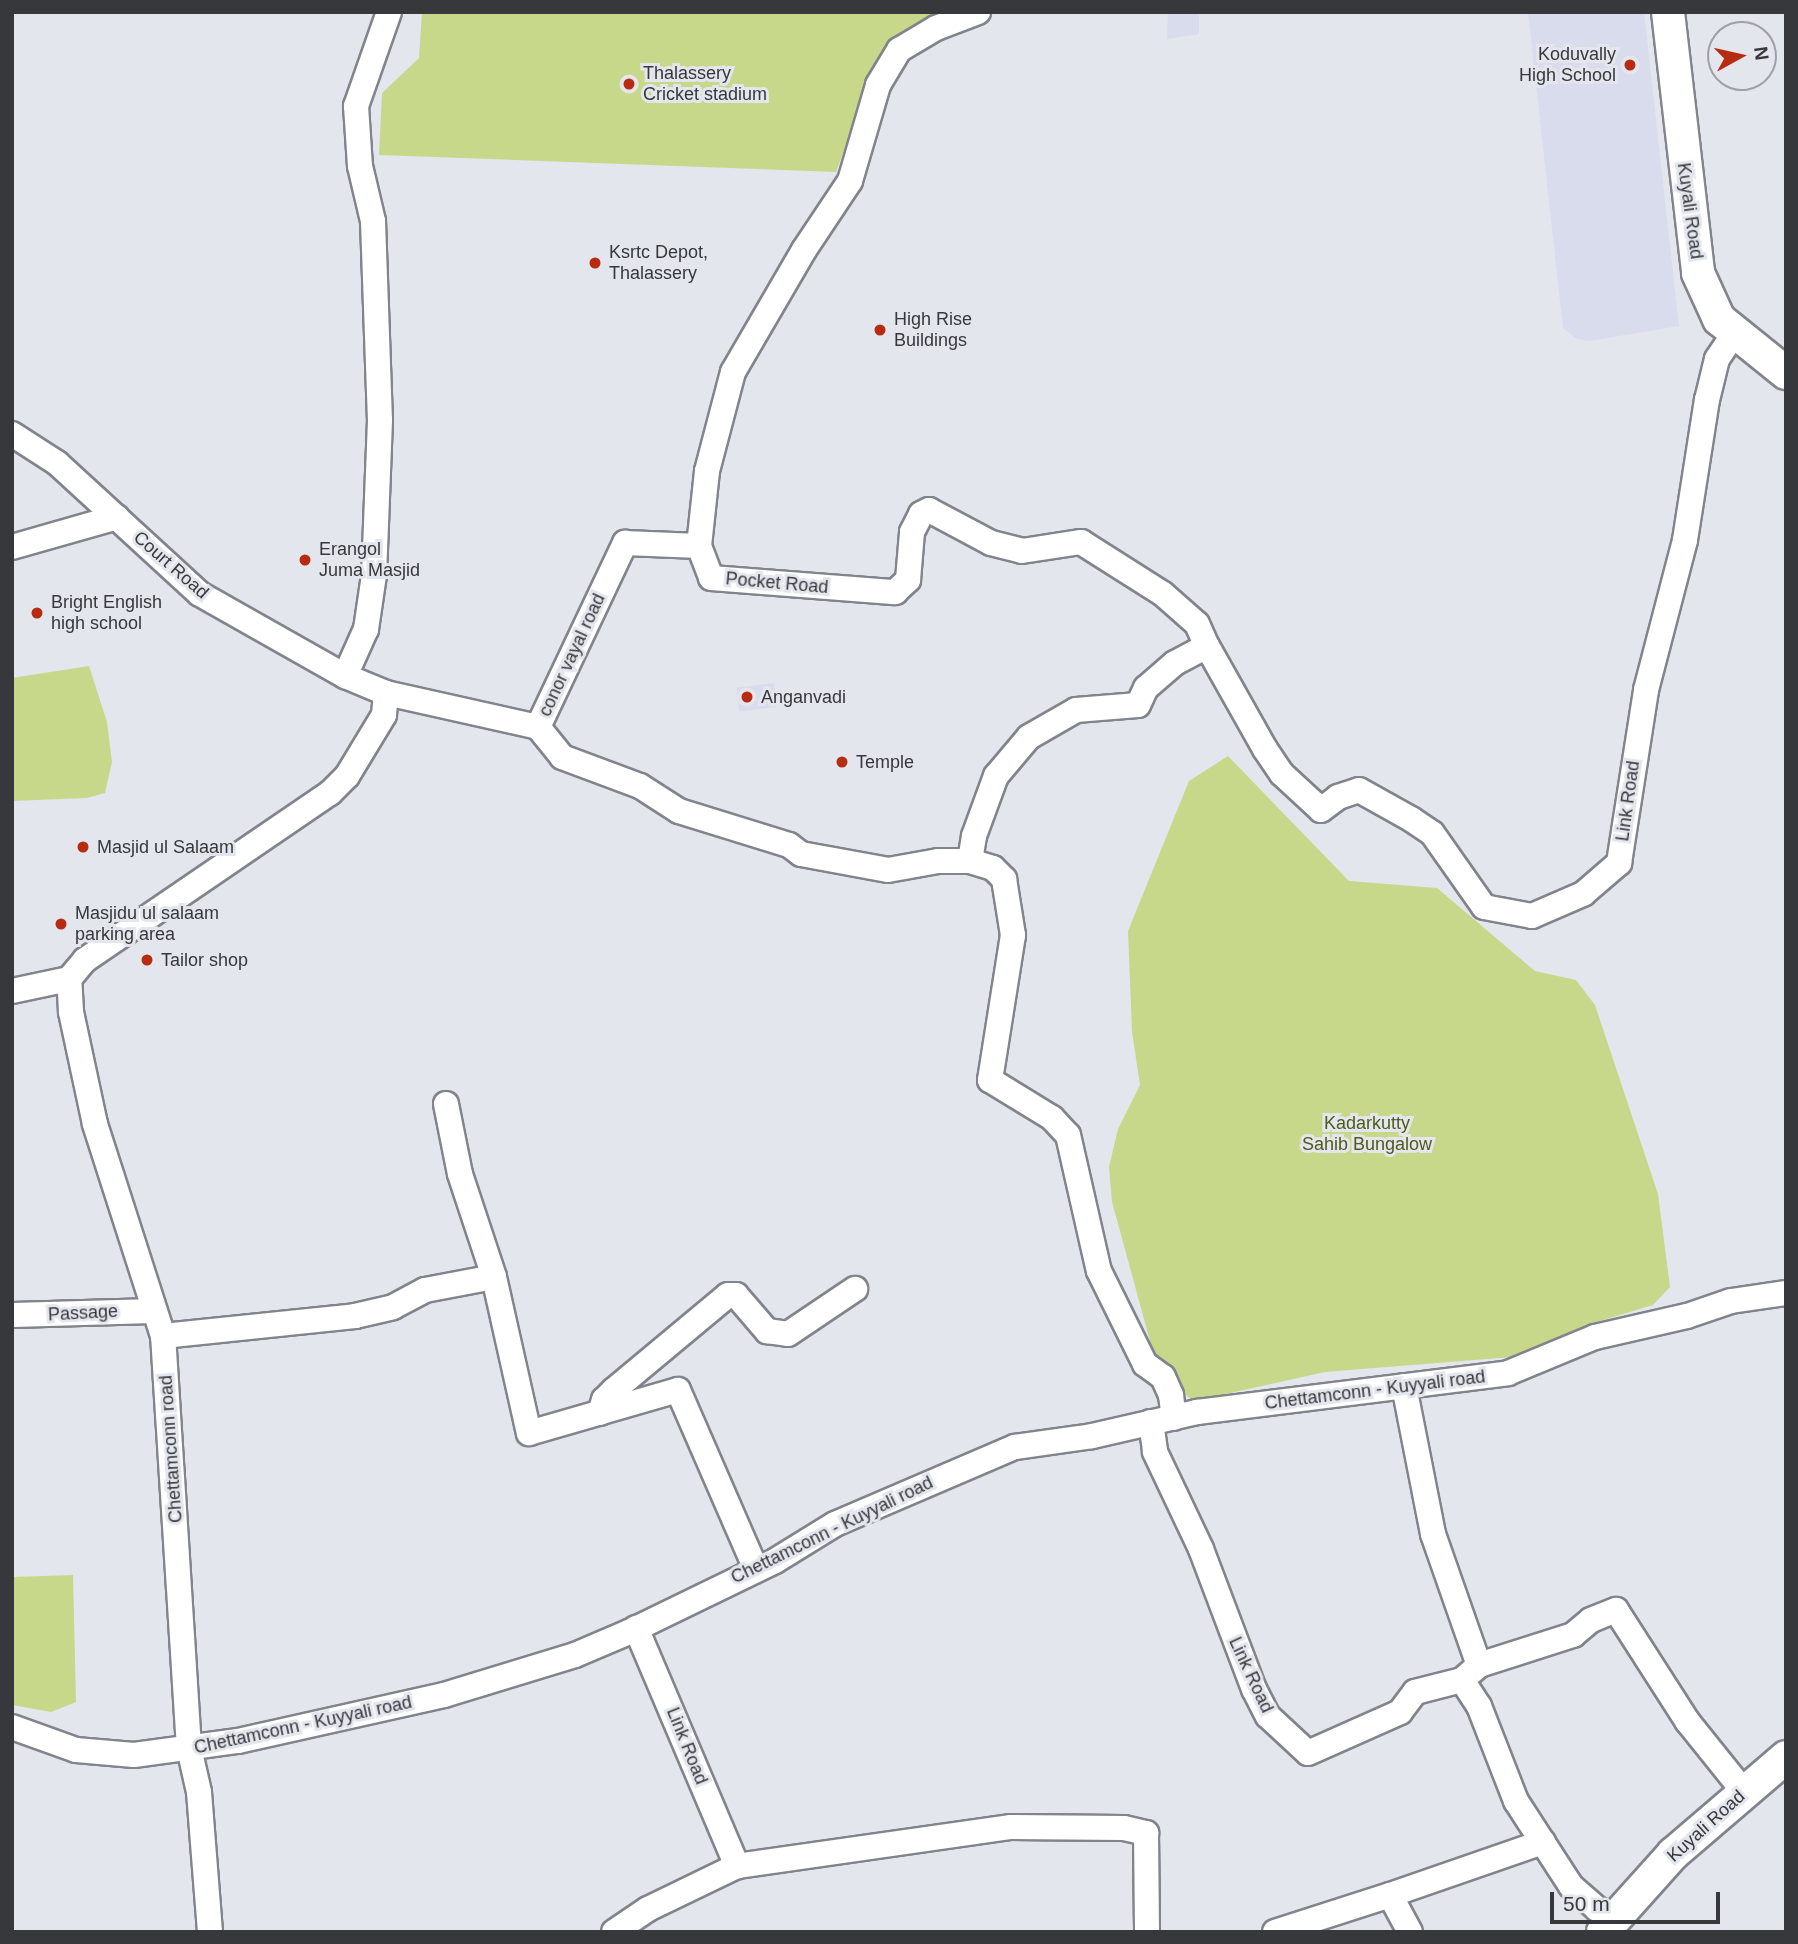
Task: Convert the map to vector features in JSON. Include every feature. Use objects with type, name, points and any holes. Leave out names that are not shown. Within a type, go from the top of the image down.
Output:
[{"type":"main road","name":"Kuyali Road","points":[[1668,12],[1698,273],[1708,301],[1734,334],[1786,373]]},
{"type":"main road","name":"Kuyali Road","points":[[1608,1924],[1673,1854],[1786,1756]]},
{"type":"street","points":[[345,676],[366,629],[374,576],[380,420],[373,222],[360,166],[356,106],[389,12]]},
{"type":"street","points":[[699,546],[706,471],[733,372],[804,250],[850,181],[878,85],[899,50],[936,28],[978,12]]},
{"type":"street","name":"Link Road","points":[[1207,646],[1282,774],[1321,810],[1338,797],[1359,790],[1411,819],[1432,833],[1484,907],[1532,916],[1583,894],[1619,863],[1646,690],[1685,540],[1707,400],[1717,359],[1734,334]]},
{"type":"street","name":"Court Road","points":[[12,434],[57,463],[200,594],[345,676]]},
{"type":"street","name":"Pocket Road","points":[[699,546],[711,578],[877,594],[895,592],[908,580],[912,532],[921,514],[929,510],[1002,546],[1023,551],[1081,542],[1101,552],[1163,594],[1197,624],[1207,646]]},
{"type":"street","points":[[12,547],[117,517]]},
{"type":"street","name":"conor vayal road","points":[[345,676],[386,693],[538,726],[625,542],[699,546]]},
{"type":"street","points":[[970,861],[974,836],[996,776],[1029,737],[1076,710],[1138,705],[1146,688],[1175,663],[1207,646]]},
{"type":"street","points":[[12,991],[69,979],[85,960],[330,793],[347,776],[384,715],[386,693]]},
{"type":"street","points":[[538,726],[562,757],[640,786],[679,811],[789,845],[801,854],[888,870],[938,861],[970,861],[993,868],[1004,879],[1011,904],[1009,974],[990,1080],[1052,1118],[1068,1135],[1099,1271],[1146,1364],[1163,1377],[1171,1395],[1163,1420]]},
{"type":"street","name":"Chettamconn road","points":[[69,979],[71,1012],[96,1124],[163,1336],[189,1748],[199,1792],[210,1932]]},
{"type":"street","points":[[446,1104],[460,1174],[494,1277],[530,1433],[678,1390],[756,1569]]},
{"type":"street","points":[[163,1336],[355,1316],[393,1307],[425,1290],[494,1277]]},
{"type":"street","points":[[600,1413],[604,1400],[622,1382],[729,1294],[736,1295],[767,1331],[788,1334],[855,1289]]},
{"type":"street","name":"Chettamconn - Kuyyali road","points":[[12,1727],[103,1756],[189,1748],[444,1695],[575,1655],[756,1569],[835,1524],[992,1455],[1052,1438],[1092,1436],[1163,1420],[1508,1373],[1595,1338],[1687,1316],[1731,1301],[1786,1293]]},
{"type":"street","name":"Passage","points":[[12,1315],[154,1311]]},
{"type":"street","points":[[1404,1386],[1433,1534],[1479,1706],[1516,1801],[1571,1886],[1608,1924]]},
{"type":"street","name":"Link Road","points":[[1163,1420],[1155,1452],[1201,1549],[1254,1689],[1268,1716],[1308,1753],[1399,1712],[1415,1692],[1573,1635],[1591,1620],[1616,1610],[1688,1721],[1744,1792]]},
{"type":"street","name":"Link Road","points":[[636,1628],[737,1866]]},
{"type":"street","points":[[614,1932],[648,1909],[737,1866],[1011,1827],[1124,1828],[1146,1833],[1147,1932]]},
{"type":"street","points":[[1275,1932],[1330,1910],[1390,1895],[1543,1842]]},
{"type":"street","points":[[1390,1895],[1410,1932]]},
{"type":"shaded area","points":[[1168,12],[1199,12],[1199,34],[1167,39]]},
{"type":"shaded area","points":[[1528,12],[1644,12],[1679,326],[1589,341],[1577,339],[1563,328]]},
{"type":"shaded area","points":[[774,683],[777,707],[739,711],[736,688]]},
{"type":"green space","name":"Thalassery Cricket stadium","points":[[422,12],[944,12],[902,31],[871,76],[836,172],[379,155],[382,93],[419,58]]},
{"type":"green space","points":[[89,666],[107,722],[112,762],[105,793],[87,798],[12,801],[12,678]]},
{"type":"green space","name":"Kadarkutty Sahib Bungalow","points":[[1228,756],[1349,881],[1437,888],[1535,971],[1576,980],[1595,1005],[1658,1194],[1670,1287],[1653,1305],[1590,1324],[1512,1357],[1325,1372],[1194,1401],[1173,1386],[1156,1363],[1112,1202],[1109,1167],[1118,1129],[1140,1085],[1132,1032],[1128,931],[1189,781]]},
{"type":"green space","points":[[73,1575],[76,1702],[51,1712],[12,1705],[12,1577]]},
{"type":"place","name":"Koduvally High School","points":[[1630,65]]},
{"type":"place","name":"Thalassery Cricket stadium","points":[[629,84]]},
{"type":"place","name":"Ksrtc Depot, Thalassery","points":[[595,263]]},
{"type":"place","name":"High Rise Buildings","points":[[880,330]]},
{"type":"place","name":"Erangol Juma Masjid","points":[[305,560]]},
{"type":"place","name":"Bright English high school","points":[[37,613]]},
{"type":"place","name":"Anganvadi","points":[[747,697]]},
{"type":"place","name":"Temple","points":[[842,762]]},
{"type":"place","name":"Masjid ul Salaam","points":[[83,847]]},
{"type":"place","name":"Masjidu ul salaam parking area","points":[[61,924]]},
{"type":"place","name":"Tailor shop","points":[[147,960]]}]
